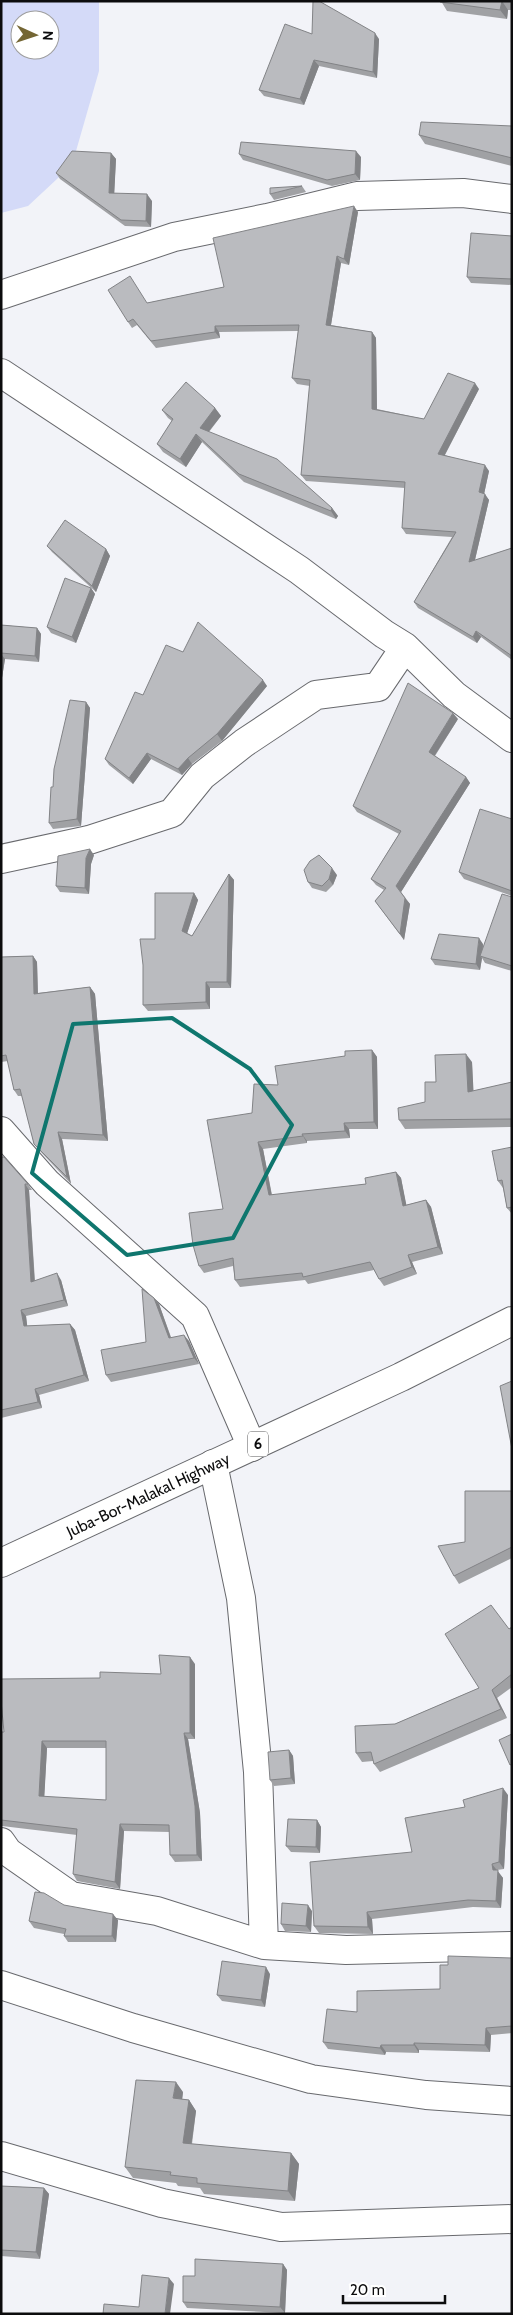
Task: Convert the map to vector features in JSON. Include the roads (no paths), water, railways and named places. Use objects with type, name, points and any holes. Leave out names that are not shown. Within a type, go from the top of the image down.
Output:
[{"type":"street","points":[[1,295],[174,237],[268,218],[357,196],[463,193],[512,199]]},
{"type":"street","points":[[1,373],[300,570],[384,634],[405,647],[454,695],[512,738]]},
{"type":"street","points":[[1,859],[89,840],[172,813],[202,776],[244,743],[316,694],[378,687],[405,647]]},
{"type":"street","points":[[1,1131],[47,1183],[195,1316],[252,1447]]},
{"type":"street","name":"Juba-Bor-Malakal Highway","points":[[1,1563],[401,1377],[512,1321]]},
{"type":"street","points":[[214,1464],[241,1598],[258,1772],[264,1945]]},
{"type":"street","points":[[1,1842],[8,1852],[71,1896],[157,1911],[264,1945],[346,1950],[512,1946]]},
{"type":"street","points":[[1,1985],[133,2028],[311,2079],[426,2095],[512,2101]]},
{"type":"street","points":[[1,2156],[162,2203],[281,2227],[512,2219]]}]
